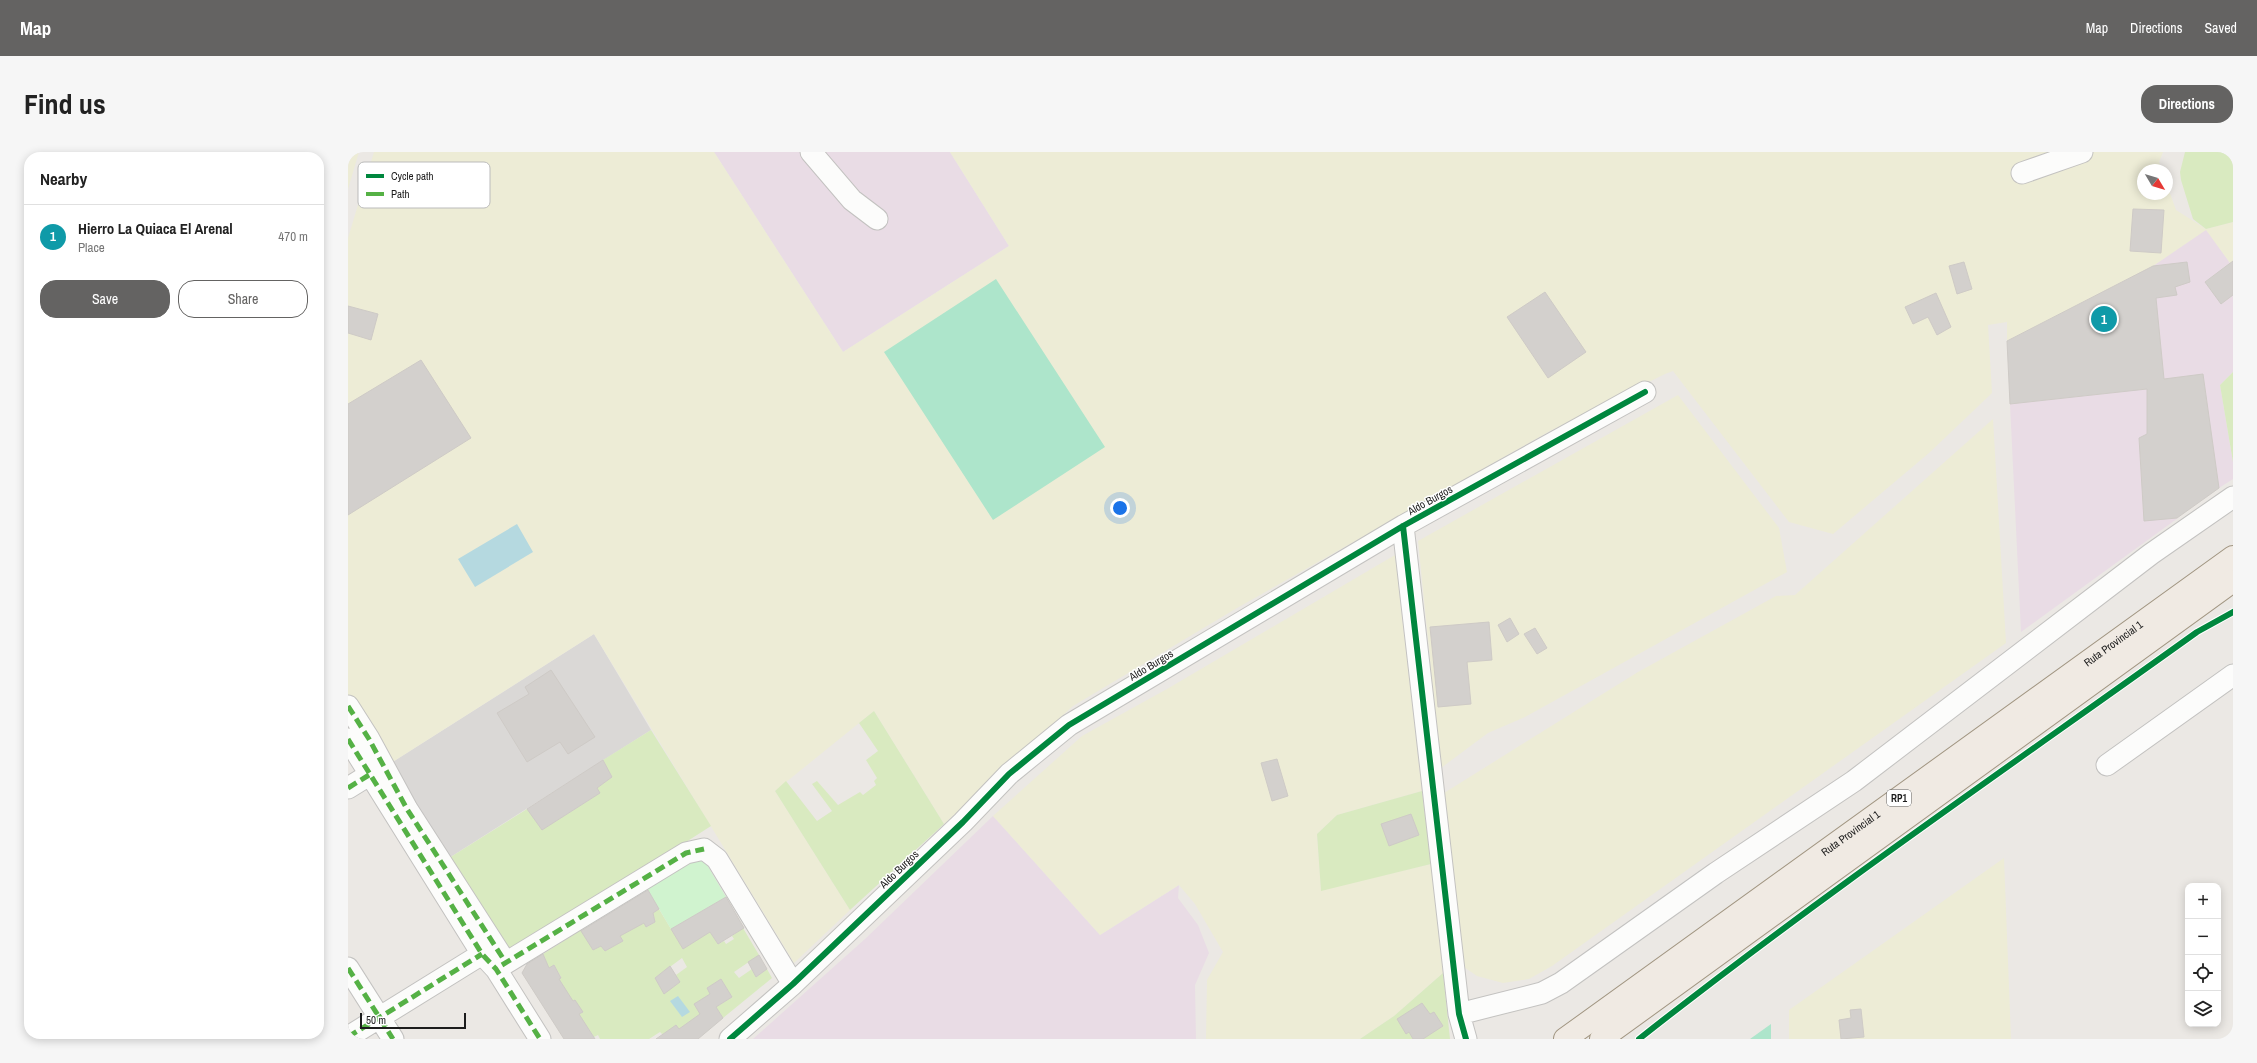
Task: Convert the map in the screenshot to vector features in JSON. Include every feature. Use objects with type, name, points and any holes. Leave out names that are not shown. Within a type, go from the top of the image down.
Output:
[{"type":"main road","name":"Ruta Provincial 1","points":[[1565,1039],[2233,557]]},
{"type":"main road","name":"Ruta Provincial 1","points":[[1601,1039],[2233,582]]},
{"type":"street","points":[[811,152],[852,200],[877,219]]},
{"type":"street","points":[[2022,173],[2082,152]]},
{"type":"street","name":"Aldo Burgos","points":[[730,1039],[793,984],[963,822],[1009,774],[1069,725],[1403,526],[1645,392]]},
{"type":"street","points":[[1459,1014],[1542,993],[1561,983],[1716,873],[1854,781],[2151,554],[2233,496]]},
{"type":"street","points":[[1403,526],[1459,1014],[1466,1039]]},
{"type":"street","points":[[2107,765],[2233,675]]},
{"type":"street","points":[[348,706],[369,738],[407,809],[501,966],[540,1039]]},
{"type":"street","points":[[348,739],[482,954],[501,966]]},
{"type":"street","points":[[348,788],[370,775]]},
{"type":"street","points":[[501,966],[686,853],[704,849],[717,859],[793,984]]},
{"type":"street","points":[[348,1038],[482,954]]},
{"type":"street","points":[[348,968],[393,1039]]},
{"type":"shaded area","points":[[714,152],[950,152],[1009,246],[843,352]]},
{"type":"shaded area","points":[[2206,229],[2230,263],[2205,282],[2221,304],[2233,295],[2233,372],[2220,385],[2233,462],[2233,479],[2219,488],[2203,374],[2164,379],[2156,298],[2177,295],[2175,287],[2190,282],[2187,262],[2153,266]]},
{"type":"shaded area","points":[[2165,387],[2147,434],[2139,438],[2144,520],[2178,518],[2021,632],[2010,404]]},
{"type":"shaded area","points":[[594,634],[651,730],[449,858],[391,763]]},
{"type":"shaded area","points":[[993,816],[1100,935],[1179,885],[1178,898],[1198,925],[1209,953],[1195,985],[1196,1039],[753,1039],[865,939]]},
{"type":"green space","points":[[348,152],[359,152],[348,189]]},
{"type":"green space","points":[[374,152],[714,152],[843,352],[1009,246],[950,152],[2163,152],[2159,162],[2160,164],[2137,164],[2137,200],[2172,200],[2176,210],[2206,229],[2233,222],[2233,267],[2206,230],[2153,266],[2007,341],[2007,322],[1988,325],[1992,393],[1929,453],[1833,534],[1789,522],[1673,371],[1550,431],[1237,608],[1073,706],[944,824],[874,711],[775,791],[850,910],[794,963],[594,634],[391,763],[348,696],[348,238],[358,205],[358,208],[490,208],[490,162],[371,162]]},
{"type":"green space","points":[[2185,152],[2233,152],[2233,222],[2206,229],[2193,219],[2180,172]]},
{"type":"green space","points":[[996,279],[1105,447],[993,520],[884,352]]},
{"type":"green space","points":[[2233,372],[2233,462],[2220,385]]},
{"type":"green space","points":[[1678,395],[1779,528],[1787,572],[1525,717],[1488,733],[1441,768],[1418,541]]},
{"type":"green space","points":[[1993,419],[2006,643],[1552,966],[1529,979],[1503,983],[1477,976],[1461,965],[1444,793],[1638,672],[1776,596],[1795,595]]},
{"type":"green space","points":[[1395,555],[1422,791],[1337,815],[1317,834],[1321,890],[1431,864],[1443,973],[1394,1016],[1360,1039],[1206,1039],[1207,980],[1223,952],[1195,904],[1179,885],[1100,935],[993,816],[1082,736],[1167,689]]},
{"type":"green space","points":[[874,711],[944,824],[850,910],[775,791],[786,781],[817,821],[832,811],[812,784],[817,781],[838,805],[860,792],[863,795],[876,785],[874,781],[877,778],[866,760],[878,751],[859,723]]},
{"type":"green space","points":[[651,730],[711,826],[510,955],[449,858],[527,809],[542,830],[600,793],[597,788],[612,777],[603,760]]},
{"type":"green space","points":[[1422,791],[1431,864],[1321,891],[1317,834],[1337,815]]},
{"type":"green space","points":[[2004,858],[2011,1039],[1789,1039],[1789,1010]]},
{"type":"green space","points":[[698,860],[706,863],[726,897],[671,929],[646,887],[686,861]]},
{"type":"green space","points":[[659,909],[683,949],[692,943],[680,924],[695,915],[706,934],[710,932],[718,944],[724,941],[726,944],[734,939],[732,936],[743,928],[759,955],[734,972],[739,978],[752,969],[756,977],[767,969],[772,978],[723,1018],[711,999],[694,1004],[710,1029],[698,1036],[688,1035],[679,1029],[662,1034],[660,1032],[649,1039],[600,1039],[598,1035],[594,1037],[578,1015],[582,1012],[575,1000],[572,1001],[558,979],[561,977],[554,965],[549,968],[543,954],[581,930],[593,950],[601,946],[605,951],[623,941],[618,932],[644,923],[647,927],[655,922],[653,913]],"holes":[[[682,958],[687,967],[676,975],[680,982],[664,993],[655,978]],[[721,979],[732,997],[718,1006],[707,988]]]},
{"type":"green space","points":[[1443,973],[1450,1039],[1360,1039],[1394,1016]]},
{"type":"green space","points":[[1771,1024],[1771,1039],[1750,1039]]},
{"type":"water","points":[[517,524],[533,552],[475,587],[458,559]]},
{"type":"water","points":[[678,996],[690,1012],[682,1017],[670,1001]]},
{"type":"building","points":[[2133,209],[2164,210],[2161,253],[2130,251]]},
{"type":"building","points":[[2233,261],[2233,295],[2221,304],[2205,282]]},
{"type":"building","points":[[1964,262],[1972,289],[1957,294],[1949,266]]},
{"type":"building","points":[[2187,262],[2190,282],[2175,287],[2177,295],[2156,298],[2164,379],[2203,374],[2219,488],[2177,518],[2144,521],[2139,438],[2147,434],[2147,389],[2010,404],[2007,341],[2153,266]]},
{"type":"building","points":[[1545,292],[1586,352],[1548,378],[1507,317]]},
{"type":"building","points":[[1936,293],[1951,327],[1937,335],[1928,317],[1913,324],[1905,307]]},
{"type":"building","points":[[348,306],[378,314],[371,340],[348,333]]},
{"type":"building","points":[[421,360],[471,438],[348,515],[348,404]]},
{"type":"building","points":[[1510,618],[1519,634],[1507,642],[1498,625]]},
{"type":"building","points":[[1489,622],[1492,660],[1467,662],[1471,704],[1438,707],[1430,627]]},
{"type":"building","points":[[1535,628],[1547,648],[1537,654],[1524,634]]},
{"type":"building","points":[[551,670],[595,737],[568,754],[560,742],[527,762],[497,713],[529,694],[525,687]]},
{"type":"building","points":[[1277,759],[1288,796],[1272,801],[1261,763]]},
{"type":"building","points":[[603,760],[612,777],[597,788],[600,793],[542,830],[527,809]]},
{"type":"building","points":[[1411,814],[1419,835],[1389,846],[1381,824]]},
{"type":"building","points":[[648,890],[659,909],[653,913],[655,922],[646,927],[644,923],[620,936],[623,941],[605,951],[601,946],[593,950],[581,931]]},
{"type":"building","points":[[726,897],[744,928],[718,944],[710,932],[683,949],[671,929]]},
{"type":"building","points":[[543,954],[549,968],[554,965],[561,978],[559,979],[573,1001],[575,1000],[583,1012],[579,1014],[595,1039],[564,1039],[522,973],[527,964]]},
{"type":"building","points":[[759,955],[767,969],[756,977],[748,962]]},
{"type":"building","points":[[670,966],[680,982],[664,994],[655,978]]},
{"type":"building","points":[[721,979],[732,997],[716,1007],[723,1018],[698,1039],[656,1039],[676,1025],[679,1029],[700,1014],[694,1004],[710,994],[707,988]]},
{"type":"building","points":[[1422,1003],[1430,1014],[1434,1012],[1443,1026],[1423,1039],[1413,1039],[1409,1032],[1406,1034],[1397,1019]]},
{"type":"building","points":[[1861,1009],[1864,1037],[1841,1039],[1839,1020],[1851,1018],[1850,1010]]},
{"type":"marked path","points":[[348,706],[369,739],[407,809],[506,963]]},
{"type":"marked path","points":[[348,739],[482,954],[496,969],[540,1039]]},
{"type":"marked path","points":[[348,788],[369,775]]},
{"type":"marked path","points":[[502,965],[686,853],[704,849]]},
{"type":"marked path","points":[[348,1037],[482,954]]},
{"type":"marked path","points":[[348,968],[393,1039]]},
{"type":"cycle path","points":[[730,1039],[793,984],[963,822],[1009,774],[1069,725],[1403,526],[1645,392]]},
{"type":"cycle path","points":[[1403,526],[1459,1014],[1466,1039]]},
{"type":"cycle path","points":[[1639,1039],[1776,934],[1916,832],[2197,632],[2233,612]]},
{"type":"place","name":"Hierro La Quiaca El Arenal","points":[[2104,319]]}]
